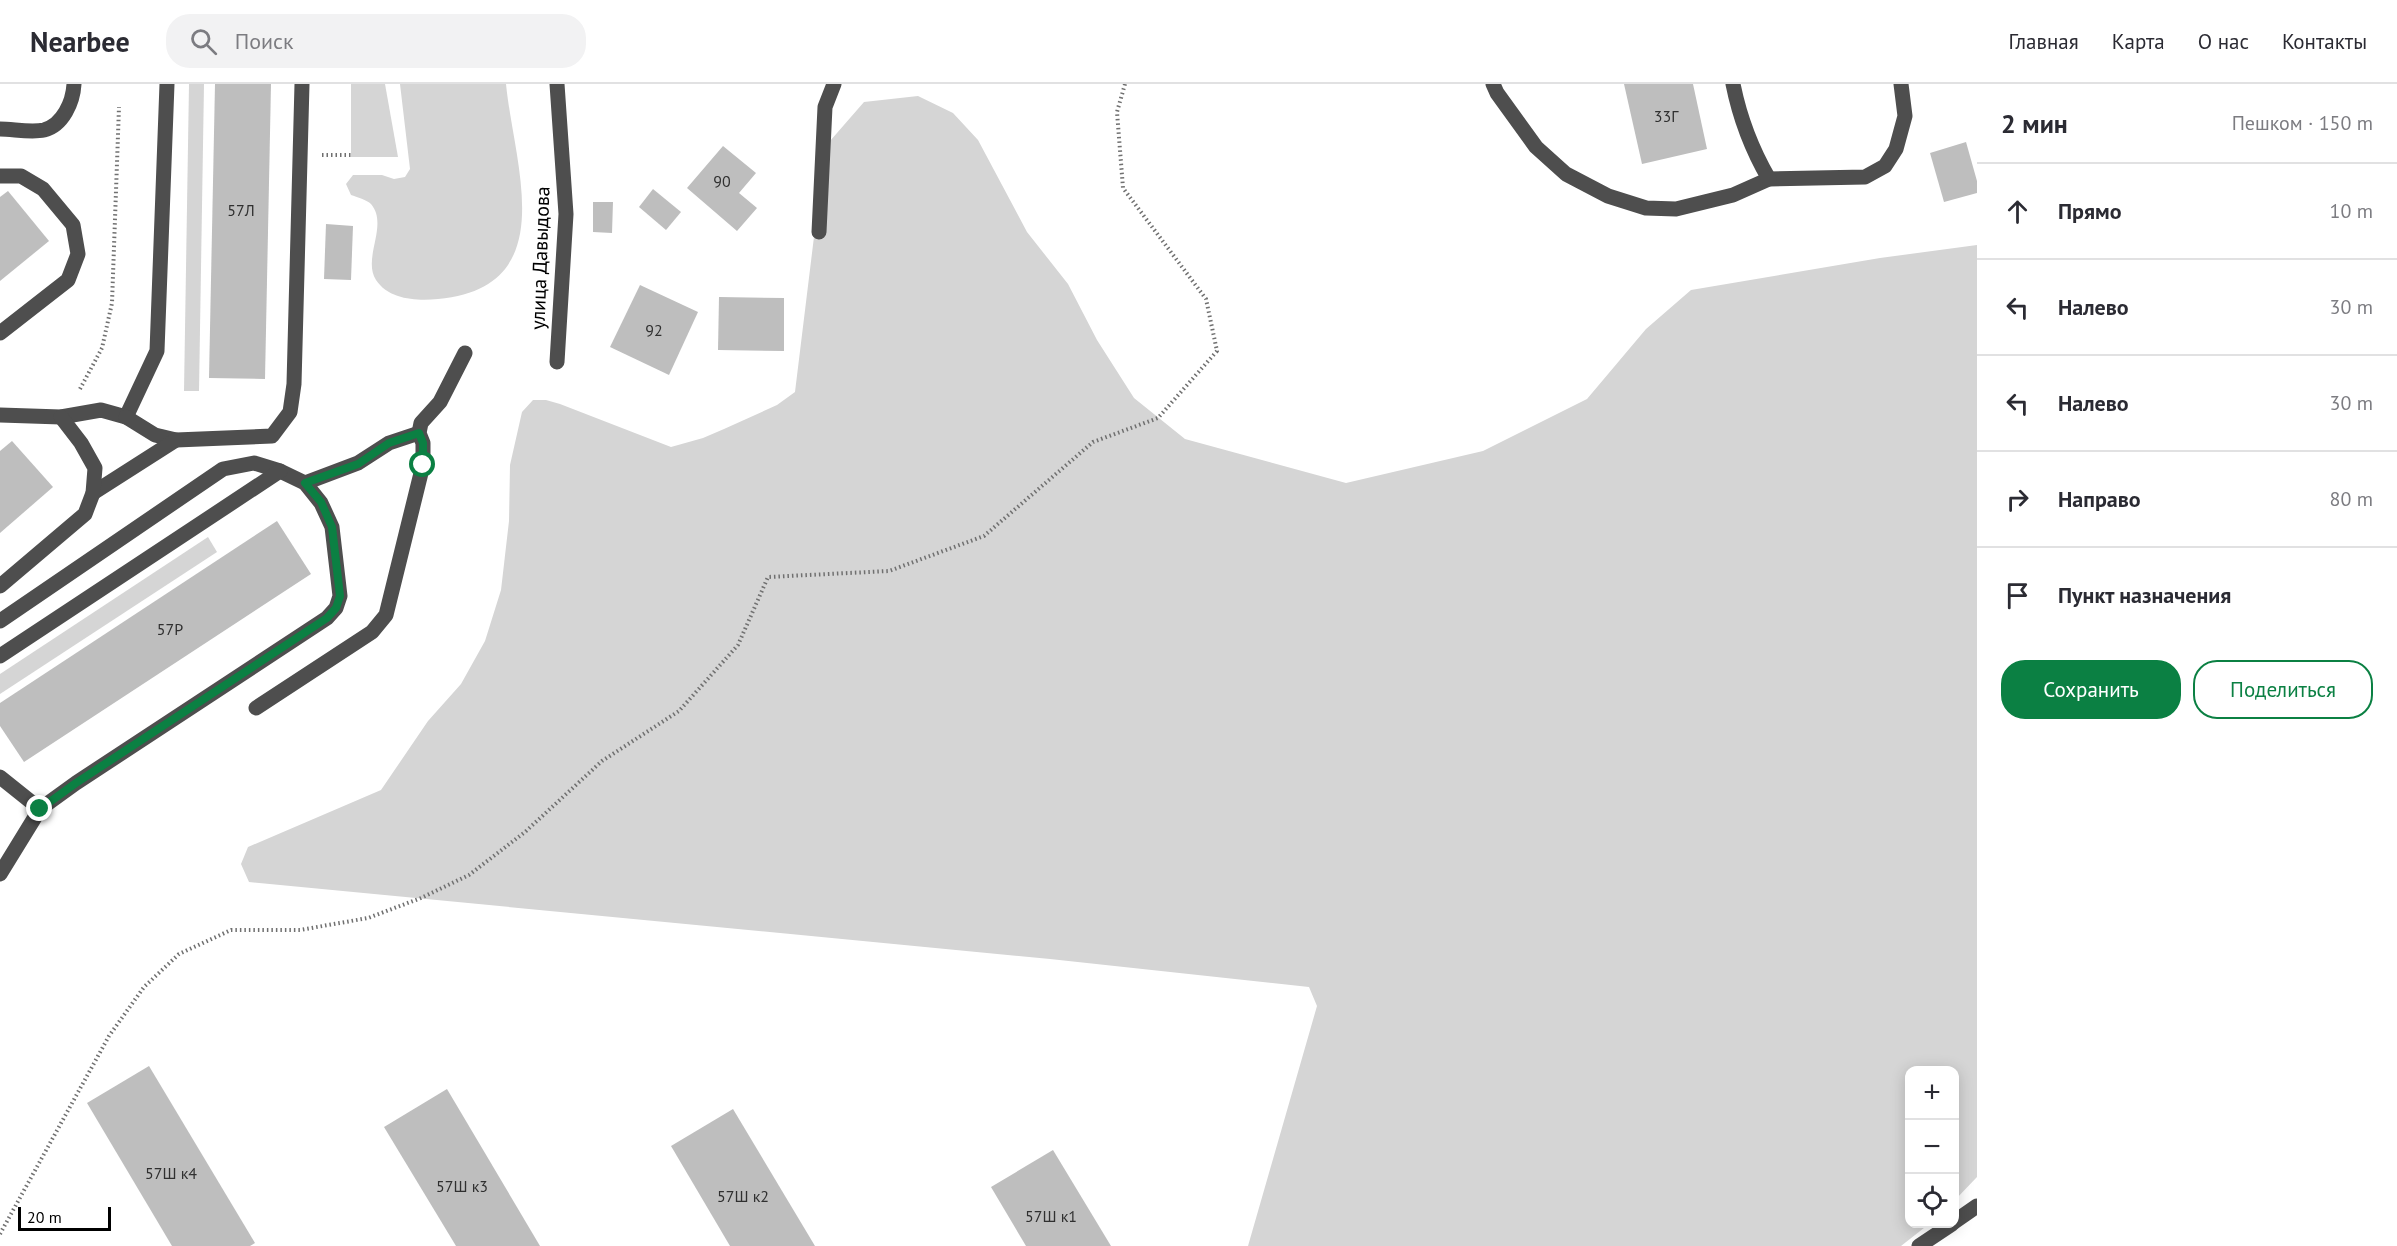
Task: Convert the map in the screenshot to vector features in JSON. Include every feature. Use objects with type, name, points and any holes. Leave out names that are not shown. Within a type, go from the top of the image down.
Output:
[{"type":"lane","points":[[0,129],[45,130],[66,115],[74,92],[74,84]]},
{"type":"lane","points":[[126,417],[157,351],[167,84]]},
{"type":"lane","points":[[0,415],[61,417],[101,410],[126,417],[155,435],[176,440],[272,436],[290,412],[294,372],[302,84]]},
{"type":"lane","name":"улица Давыдова","points":[[557,84],[566,214],[557,362]]},
{"type":"lane","points":[[819,232],[825,107],[834,84]]},
{"type":"lane","points":[[1493,84],[1536,147],[1566,174],[1608,196],[1646,208],[1676,209],[1733,195],[1769,179],[1825,176],[1865,177],[1885,166],[1896,150],[1903,128],[1905,116],[1901,84]]},
{"type":"lane","points":[[1732,84],[1740,117],[1754,153],[1769,179]]},
{"type":"lane","points":[[0,176],[21,176],[43,189],[73,225],[78,254],[68,279],[0,333]]},
{"type":"lane","points":[[256,708],[372,632],[386,615],[423,465],[423,443],[419,433],[421,423],[440,402],[465,353]]},
{"type":"lane","points":[[0,586],[85,513],[93,493],[95,468],[81,442],[61,417]]},
{"type":"lane","points":[[305,483],[358,464],[389,443],[419,433]]},
{"type":"lane","points":[[93,493],[176,440]]},
{"type":"lane","points":[[0,621],[223,469],[254,463],[280,471],[305,483],[321,502],[332,527],[340,596],[336,608],[327,618],[40,809],[0,874]]},
{"type":"lane","points":[[0,656],[280,471]]},
{"type":"lane","points":[[0,777],[40,809]]},
{"type":"lane","points":[[1959,1219],[1977,1206]]},
{"type":"lane","points":[[1919,1246],[1946,1228]]},
{"type":"path","points":[[0,1234],[109,1036],[144,987],[179,954],[231,930],[300,930],[368,918],[421,898],[469,875],[525,832],[602,761],[679,711],[738,645],[768,577],[888,571],[984,536],[1093,442],[1158,418],[1217,351],[1206,299],[1123,188],[1116,112],[1125,84]]},
{"type":"path","points":[[61,417],[78,393],[102,348],[112,303],[118,107]]},
{"type":"shaded area","points":[[189,84],[204,84],[199,391],[184,391]]},
{"type":"shaded area","points":[[351,84],[385,84],[398,157],[351,157]]},
{"type":"shaded area","points":[[400,84],[506,84],[521,185],[522,218],[517,247],[502,272],[477,290],[438,299],[422,300],[404,298],[388,292],[376,280],[372,262],[377,231],[376,212],[371,204],[351,195],[346,184],[353,175],[382,175],[394,179],[405,177],[410,169]]},
{"type":"shaded area","points":[[918,96],[953,113],[978,140],[1027,232],[1068,284],[1097,340],[1134,398],[1185,439],[1346,483],[1483,451],[1587,399],[1646,329],[1691,290],[1880,258],[1977,245],[1977,1177],[1959,1196],[1959,1066],[1905,1066],[1905,1228],[1924,1228],[1901,1246],[1248,1246],[1317,1006],[1309,987],[1050,959],[249,882],[241,864],[248,847],[381,790],[428,721],[461,684],[485,641],[501,590],[509,521],[510,465],[522,412],[533,400],[546,400],[560,404],[671,447],[724,429],[777,405],[795,392],[819,196],[830,141],[864,102]]},
{"type":"shaded area","points":[[208,537],[217,552],[0,694],[0,674]]},
{"type":"building","points":[[215,84],[271,84],[265,379],[209,378]]},
{"type":"building","points":[[1624,84],[1693,84],[1707,149],[1642,164]]},
{"type":"building","points":[[1966,142],[1977,181],[1977,193],[1944,202],[1930,153]]},
{"type":"building","points":[[723,146],[756,173],[739,193],[757,208],[737,231],[687,188]]},
{"type":"building","points":[[653,189],[681,212],[666,230],[639,207]]},
{"type":"building","points":[[8,191],[49,241],[0,281],[0,197]]},
{"type":"building","points":[[593,202],[613,202],[612,233],[593,232]]},
{"type":"building","points":[[326,224],[353,226],[351,280],[324,279]]},
{"type":"building","points":[[640,285],[698,312],[669,375],[610,347]]},
{"type":"building","points":[[719,297],[784,298],[784,351],[718,350]]},
{"type":"building","points":[[12,441],[53,487],[0,533],[0,451]]},
{"type":"building","points":[[277,521],[311,574],[24,762],[0,726],[0,703]]},
{"type":"building","points":[[149,1066],[255,1243],[250,1246],[172,1246],[87,1103]]},
{"type":"building","points":[[447,1089],[540,1246],[456,1246],[384,1127]]},
{"type":"building","points":[[733,1109],[815,1246],[730,1246],[671,1146]]},
{"type":"building","points":[[1053,1150],[1111,1246],[1026,1246],[991,1187]]},
{"type":"route","points":[[40,809],[327,618],[336,608],[340,596],[332,527],[321,502],[305,483],[358,464],[389,443],[419,433],[423,443],[423,465]]}]
